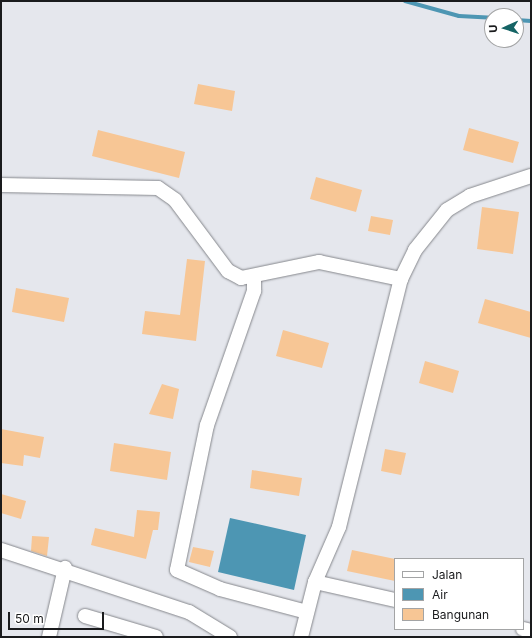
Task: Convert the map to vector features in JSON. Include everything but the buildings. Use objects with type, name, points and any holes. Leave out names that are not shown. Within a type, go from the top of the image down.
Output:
[{"type":"lane","points":[[302,637],[315,582],[337,534],[401,280],[415,250],[447,210],[470,196],[531,176]]},
{"type":"lane","points":[[1,185],[158,188],[174,200],[228,271],[241,278],[254,277],[285,266],[319,262],[401,280]]},
{"type":"lane","points":[[254,277],[254,291],[207,425],[177,570],[220,589],[308,612]]},
{"type":"lane","points":[[1,550],[65,568],[189,612],[230,637]]},
{"type":"lane","points":[[49,637],[65,568]]},
{"type":"lane","points":[[315,582],[394,600]]},
{"type":"lane","points":[[86,616],[156,637]]},
{"type":"water","points":[[230,518],[306,535],[294,590],[218,572]]},
{"type":"waterway","points":[[405,1],[459,16],[484,18]]},
{"type":"waterway","points":[[524,21],[531,21]]}]
